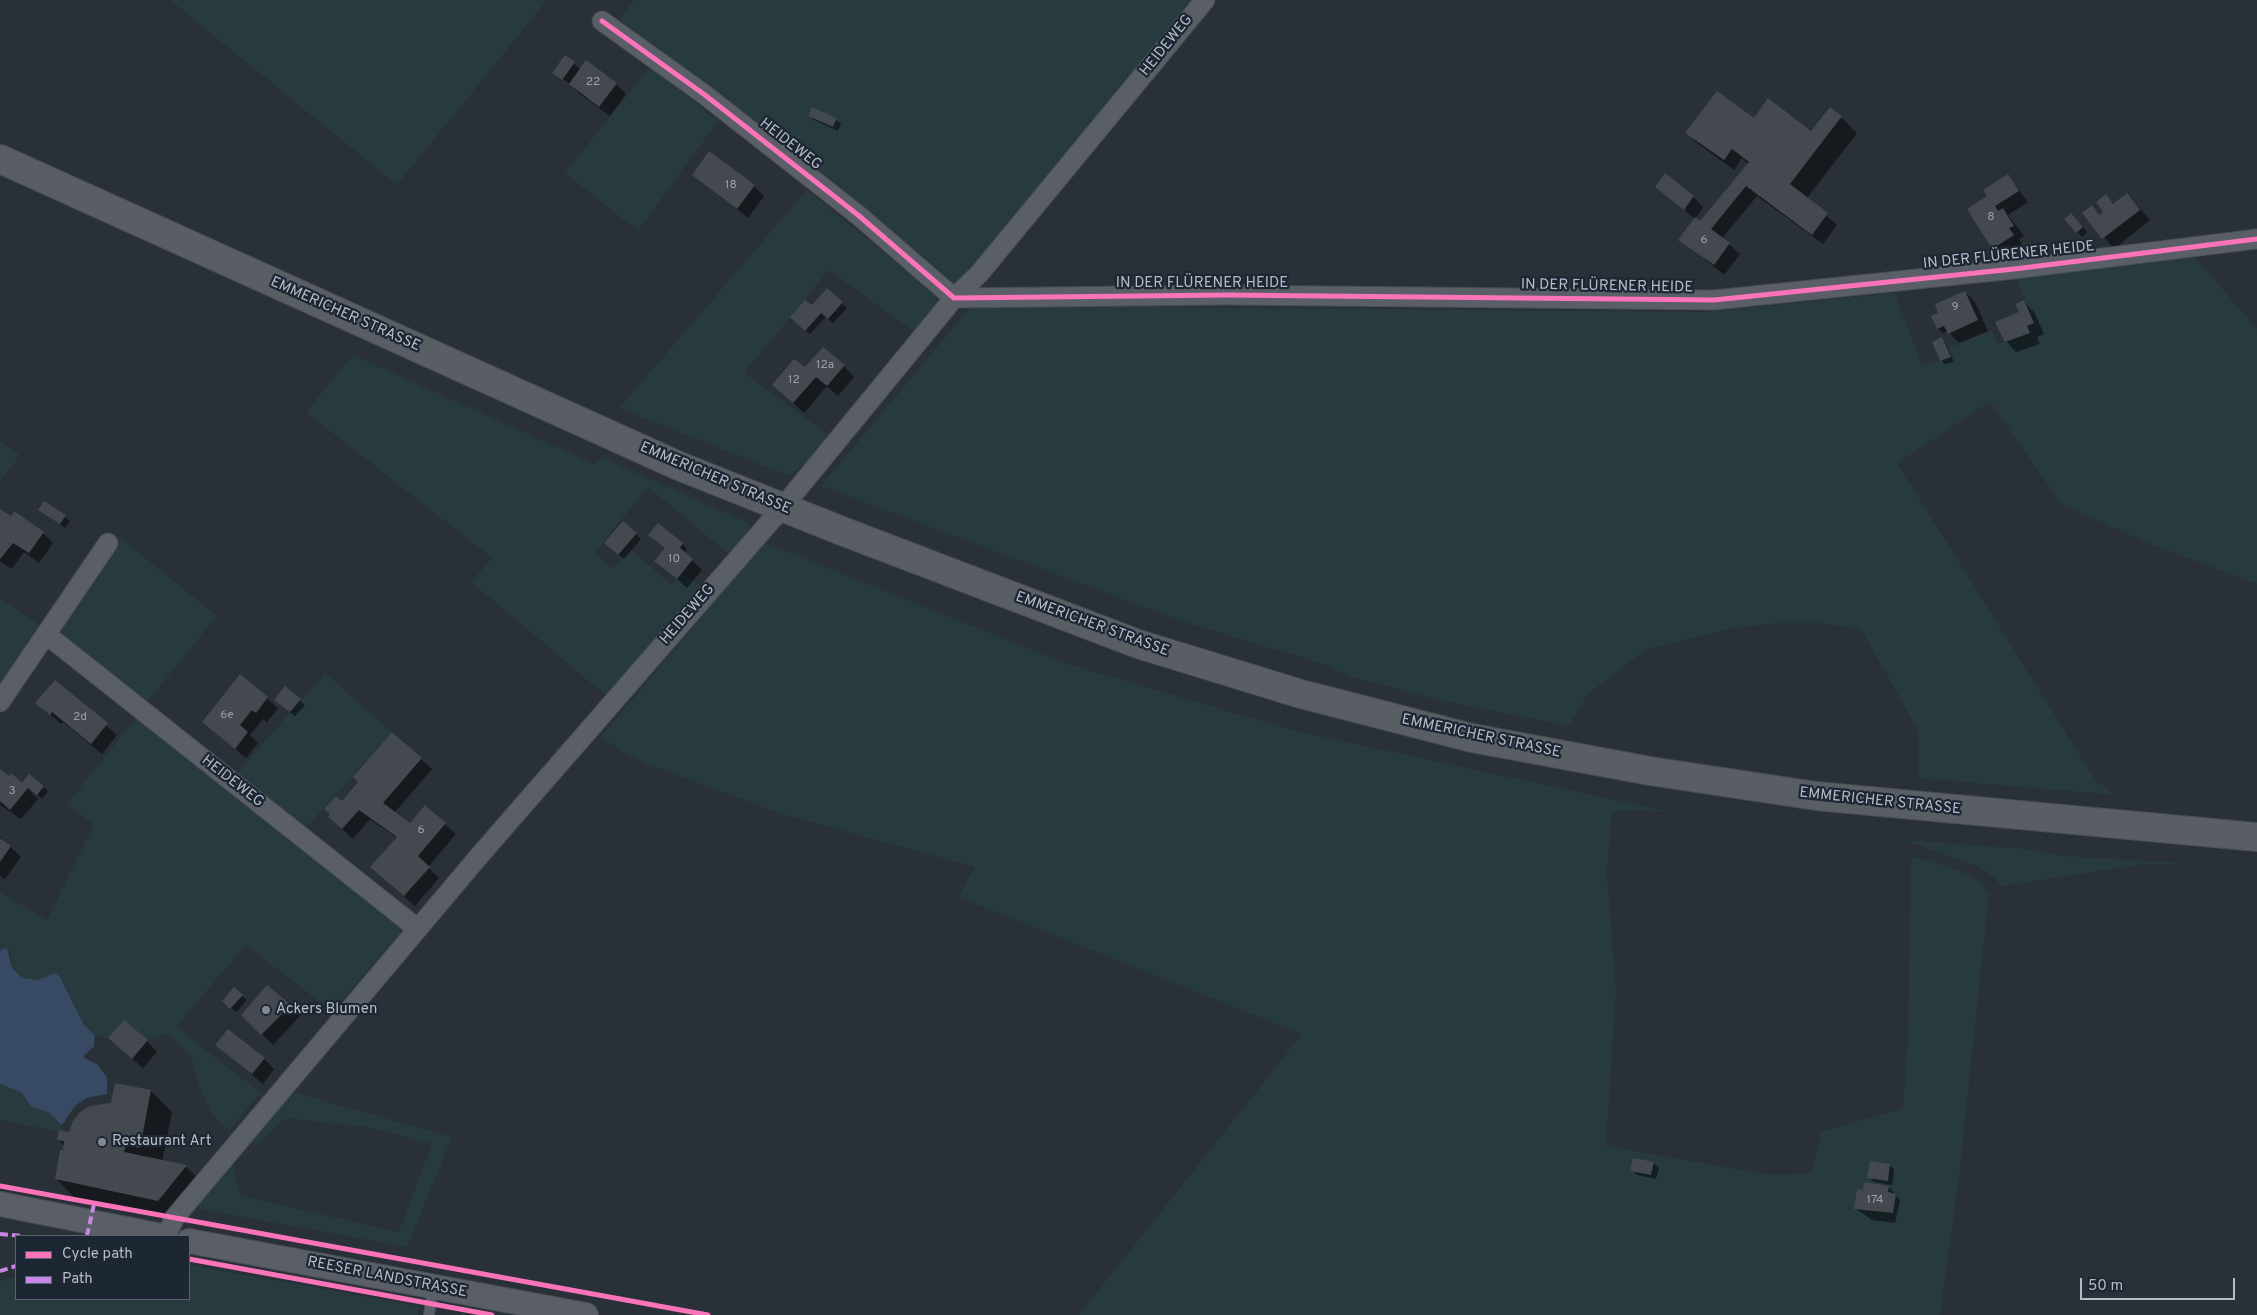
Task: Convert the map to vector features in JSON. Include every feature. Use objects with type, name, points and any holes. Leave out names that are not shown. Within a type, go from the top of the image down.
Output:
[{"type":"main road","name":"EMMERICHER STRASSE","points":[[0,159],[679,466],[782,508],[1138,644],[1301,694],[1472,738],[1650,771],[1816,796],[2257,837]]},
{"type":"street","name":"HEIDEWEG","points":[[167,1235],[176,1217],[418,929],[782,508],[954,298],[979,274],[1205,0]]},
{"type":"street","name":"HEIDEWEG","points":[[602,21],[736,119],[858,215],[954,298]]},
{"type":"street","name":"IN DER FLÜRENER HEIDE","points":[[954,298],[1226,295],[1714,300],[2014,268],[2257,239]]},
{"type":"street","points":[[0,702],[108,543]]},
{"type":"street","name":"HEIDEWEG","points":[[47,635],[418,929]]},
{"type":"street","points":[[0,1204],[157,1235]]},
{"type":"street","name":"REESER LANDSTRASSE","points":[[190,1241],[586,1315]]},
{"type":"lane","points":[[429,1315],[433,1287]]},
{"type":"green space","points":[[170,0],[547,0],[397,185]]},
{"type":"green space","points":[[634,0],[1195,0],[961,283],[950,284],[818,175],[619,19]],"holes":[[[812,107],[837,118],[833,127],[808,116]]]},
{"type":"green space","points":[[650,67],[718,121],[638,231],[565,173]]},
{"type":"green space","points":[[807,190],[934,293],[936,303],[913,331],[829,270],[744,373],[829,435],[807,462],[789,476],[619,408]]},
{"type":"green space","points":[[2195,257],[2257,329],[2257,584],[2150,544],[2061,504],[1990,402],[1897,463],[2096,781],[2115,795],[1919,778],[1918,730],[1861,629],[1820,623],[1776,623],[1729,629],[1647,649],[1588,694],[1569,726],[1443,701],[1350,677],[1323,664],[1181,621],[821,486],[972,305],[1708,312],[1895,293],[1922,366],[1950,357],[1947,349],[1991,330],[1999,344],[2030,333],[2027,326],[2034,323],[2016,277]]},
{"type":"green space","points":[[353,355],[594,464],[603,458],[749,523],[751,530],[729,554],[648,487],[594,553],[613,569],[630,549],[672,585],[682,572],[702,587],[609,698],[471,582],[492,558],[306,412]]},
{"type":"green space","points":[[0,441],[20,455],[0,482]]},
{"type":"green space","points":[[122,539],[217,616],[147,702],[62,635],[60,627]]},
{"type":"green space","points":[[764,542],[1065,663],[1296,731],[1671,812],[1643,810],[1612,811],[1607,873],[1616,990],[1606,1146],[1770,1175],[1812,1173],[1821,1132],[1903,1108],[1908,1037],[1911,858],[1929,860],[1967,874],[1982,884],[1989,894],[1959,1177],[1940,1315],[1079,1315],[1302,1034],[958,897],[975,867],[782,814],[652,766],[623,752],[601,737]]},
{"type":"green space","points":[[0,598],[40,625],[0,684]]},
{"type":"green space","points":[[325,673],[392,732],[305,829],[236,774]]},
{"type":"green space","points":[[136,718],[403,930],[332,1011],[246,945],[176,1027],[261,1093],[230,1129],[222,1125],[214,1116],[199,1086],[192,1058],[168,1033],[148,1040],[124,1020],[108,1038],[95,1035],[84,1025],[63,981],[46,978],[29,980],[22,978],[12,968],[10,951],[3,949],[0,952],[0,892],[47,920],[94,825],[67,804]]},
{"type":"green space","points":[[1904,840],[2024,849],[2065,856],[2194,864],[2145,864],[2002,886],[1990,874],[1974,865]]},
{"type":"green space","points":[[0,1084],[22,1093],[31,1107],[48,1112],[62,1125],[59,1132],[0,1120]]},
{"type":"green space","points":[[293,1092],[452,1137],[407,1247],[200,1209],[198,1201],[232,1162],[241,1196],[399,1232],[432,1144],[365,1127],[286,1118],[260,1143],[250,1143]]},
{"type":"green space","points":[[190,1265],[419,1306],[418,1315],[0,1315],[0,1281],[15,1277],[15,1300],[190,1300]]},
{"type":"water","points":[[7,948],[12,968],[22,978],[38,980],[55,973],[60,977],[84,1025],[95,1035],[94,1047],[84,1055],[84,1058],[97,1064],[107,1077],[107,1094],[86,1098],[75,1106],[62,1125],[48,1112],[31,1107],[22,1093],[0,1084],[0,952],[2,949]]},
{"type":"building","points":[[565,55],[575,62],[562,80],[552,73]]},
{"type":"building","points":[[586,60],[617,83],[599,107],[569,84]]},
{"type":"building","points":[[1717,91],[1754,118],[1768,98],[1811,131],[1830,107],[1842,116],[1790,184],[1828,213],[1812,235],[1746,186],[1711,229],[1730,243],[1714,265],[1678,240],[1695,217],[1700,221],[1749,162],[1732,149],[1724,160],[1685,133]]},
{"type":"building","points":[[812,107],[837,118],[833,127],[808,116]]},
{"type":"building","points":[[709,151],[755,185],[737,209],[692,175]]},
{"type":"building","points":[[1665,173],[1694,196],[1684,210],[1655,187]]},
{"type":"building","points":[[2008,174],[2019,191],[1995,206],[1998,211],[2003,208],[2014,226],[2009,228],[2014,235],[1992,249],[1967,209],[1987,196],[1983,190]]},
{"type":"building","points":[[2127,193],[2140,210],[2102,239],[2082,213],[2092,205],[2099,215],[2103,212],[2096,202],[2106,194],[2113,204]]},
{"type":"building","points":[[2071,213],[2083,227],[2076,233],[2064,219]]},
{"type":"building","points":[[827,288],[843,302],[828,319],[821,313],[805,331],[790,317],[805,300],[812,305]]},
{"type":"building","points":[[1965,291],[1978,320],[1948,334],[1944,326],[1937,329],[1931,316],[1938,313],[1935,304]]},
{"type":"building","points":[[2024,300],[2034,323],[2027,326],[2030,333],[2005,342],[1995,322],[2019,312],[2015,304]]},
{"type":"building","points":[[1942,337],[1951,357],[1940,361],[1932,342]]},
{"type":"building","points":[[823,347],[845,365],[827,386],[816,377],[793,403],[772,385],[794,359],[805,367]]},
{"type":"building","points":[[44,501],[66,515],[60,524],[38,510]]},
{"type":"building","points":[[0,509],[11,516],[14,511],[44,532],[29,553],[13,543],[0,559]]},
{"type":"building","points":[[623,521],[637,533],[618,555],[604,543]]},
{"type":"building","points":[[658,523],[683,543],[680,548],[693,559],[677,579],[654,561],[665,548],[648,535]]},
{"type":"building","points":[[240,674],[268,697],[256,713],[252,710],[240,725],[248,732],[235,749],[202,722]]},
{"type":"building","points":[[55,680],[108,723],[91,744],[52,712],[50,715],[35,703]]},
{"type":"building","points":[[285,686],[301,699],[290,712],[274,700]]},
{"type":"building","points":[[392,732],[422,758],[383,803],[410,823],[425,805],[446,823],[418,856],[430,867],[404,896],[370,867],[397,837],[359,810],[342,829],[328,817],[330,814],[324,809],[336,796],[342,801],[358,782],[353,777]]},
{"type":"building","points":[[0,769],[9,776],[11,773],[22,783],[29,774],[44,786],[37,795],[28,788],[10,810],[0,801]]},
{"type":"building","points":[[0,838],[11,846],[0,862]]},
{"type":"building","name":"Ackers Blumen","points":[[267,985],[291,1005],[261,1035],[241,1015]]},
{"type":"building","points":[[234,987],[243,995],[230,1009],[222,1001]]},
{"type":"building","points":[[124,1020],[148,1040],[132,1059],[108,1038]]},
{"type":"building","points":[[228,1029],[265,1058],[252,1074],[215,1045]]},
{"type":"building","points":[[115,1083],[151,1090],[140,1148],[126,1145],[124,1152],[187,1165],[158,1201],[55,1179],[60,1150],[66,1150],[63,1149],[64,1141],[57,1140],[59,1130],[69,1132],[73,1121],[80,1112],[90,1106],[111,1103]]},
{"type":"building","points":[[1633,1158],[1654,1162],[1651,1175],[1630,1171]]},
{"type":"building","points":[[1870,1161],[1890,1164],[1888,1181],[1867,1178]]},
{"type":"building","points":[[1864,1182],[1889,1186],[1888,1192],[1896,1194],[1893,1213],[1854,1209],[1857,1189],[1863,1190]]},
{"type":"marked path","points":[[87,1235],[94,1204]]},
{"type":"marked path","points":[[0,1234],[15,1235]]},
{"type":"marked path","points":[[0,1271],[15,1266]]},
{"type":"cycle path","points":[[602,21],[705,95],[858,215],[954,298],[1226,295],[1714,300],[2014,269],[2257,239]]},
{"type":"cycle path","points":[[0,1186],[708,1315]]},
{"type":"cycle path","points":[[190,1259],[492,1315]]},
{"type":"place","name":"Ackers Blumen","points":[[266,1010]]},
{"type":"place","name":"Restaurant Art","points":[[102,1142]]}]
